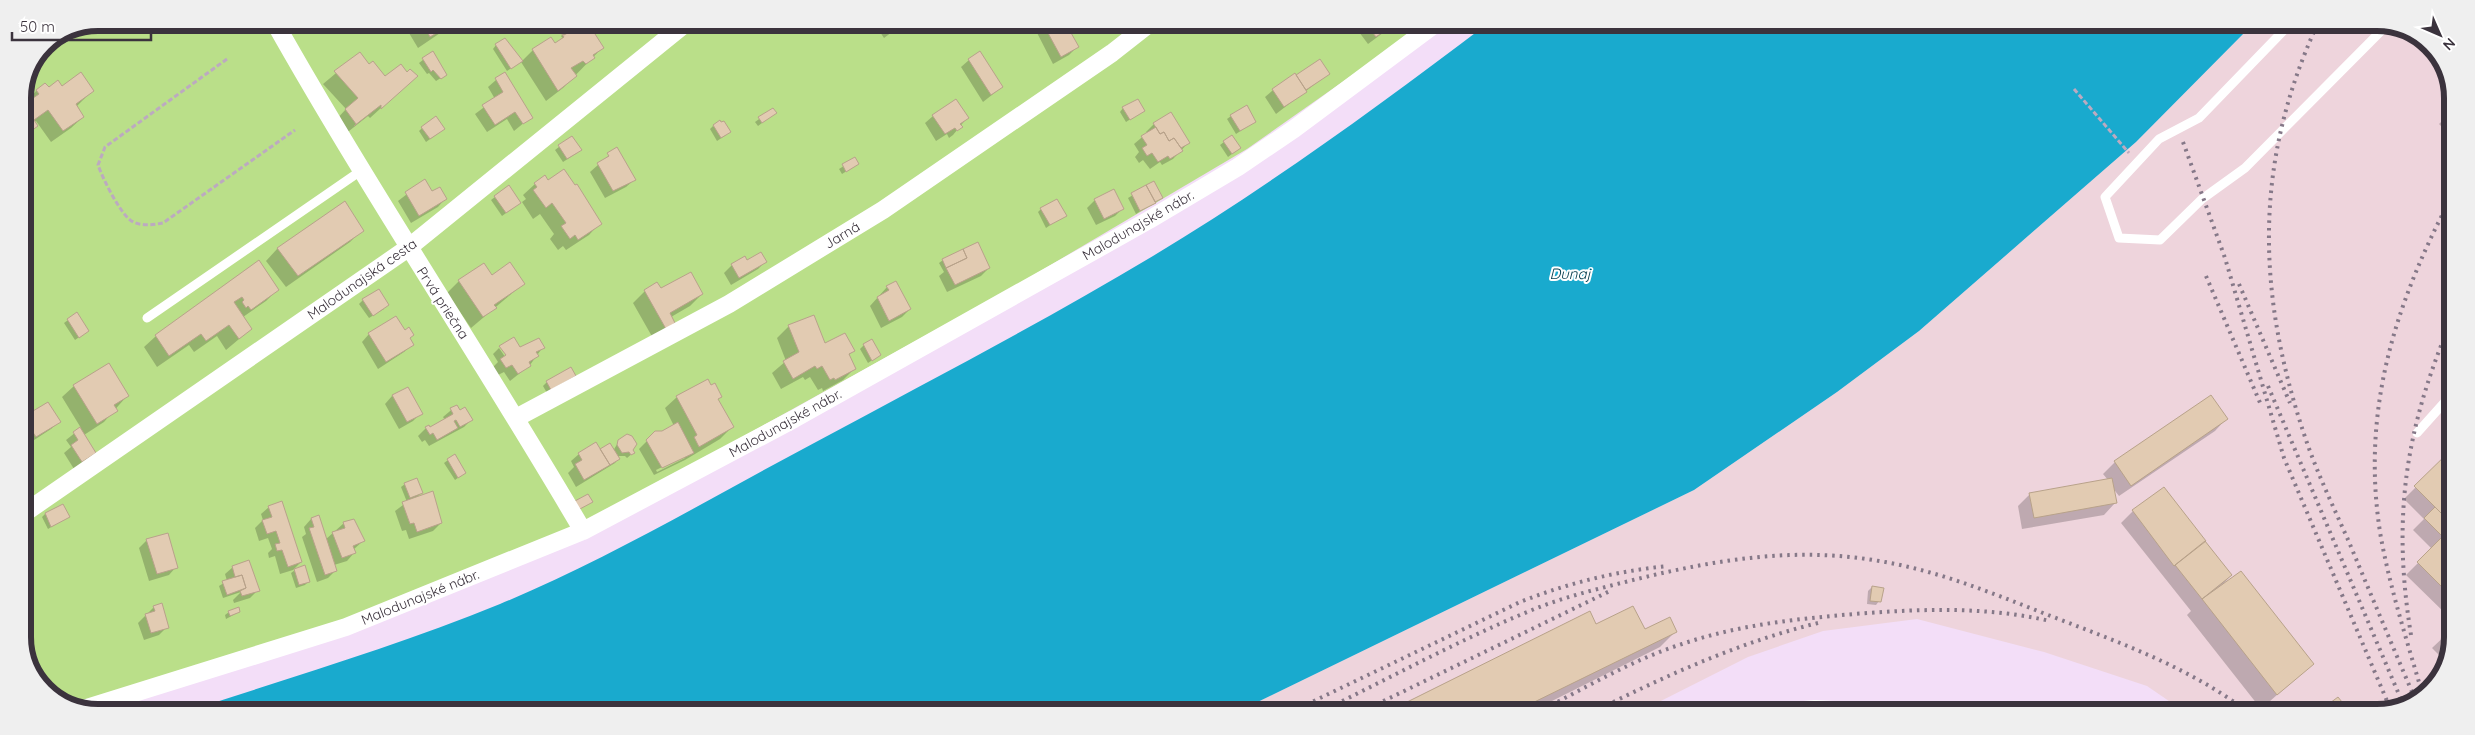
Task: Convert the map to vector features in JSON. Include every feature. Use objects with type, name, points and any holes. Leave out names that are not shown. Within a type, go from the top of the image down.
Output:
[{"type":"street","name":"Prvá priečna","points":[[280,31],[408,248],[516,418],[583,531]]},
{"type":"street","name":"Malodunajská cesta","points":[[31,508],[408,248],[676,31]]},
{"type":"street","name":"Jarná","points":[[516,418],[729,304],[883,210],[1112,53],[1140,31]]},
{"type":"street","name":"Malodunajské nábr.","points":[[99,704],[346,627],[583,531],[794,419],[1149,220],[1238,167],[1426,31]]},
{"type":"lane","points":[[2284,31],[2199,118],[2159,139],[2105,197],[2119,238],[2160,240],[2202,199],[2245,168],[2381,32]]},
{"type":"lane","points":[[147,318],[362,170]]},
{"type":"lane","points":[[2417,433],[2444,403]]},
{"type":"path","points":[[227,59],[105,147],[98,165],[104,182],[130,219],[148,226],[163,223],[295,130]]},
{"type":"path","points":[[2074,89],[2137,163]]},
{"type":"shaded area","points":[[2246,31],[2376,31],[2402,36],[2410,40],[2415,44],[2415,60],[2432,61],[2439,73],[2444,94],[2444,636],[2441,654],[2432,674],[2424,684],[2410,695],[2385,703],[2173,704],[2147,686],[2044,652],[1917,619],[1823,631],[1748,657],[1655,704],[1253,704],[1694,490],[1837,392],[1919,331],[2136,142]]},
{"type":"green space","points":[[99,31],[1415,31],[1247,149],[1015,286],[650,488],[579,525],[394,603],[85,702],[69,697],[61,692],[51,684],[40,670],[31,641],[31,99],[36,73],[43,61],[51,51],[73,36]]},
{"type":"water","name":"Dunaj","points":[[1478,31],[2246,31],[2136,142],[1919,331],[1837,392],[1694,490],[1253,704],[211,704],[347,660],[462,619],[541,586],[660,527],[1028,328],[1153,256],[1239,202],[1406,85]]},
{"type":"building","points":[[427,31],[440,31],[430,37]]},
{"type":"building","points":[[571,31],[593,31],[604,48],[593,55],[595,58],[586,64],[583,61],[571,68],[577,76],[558,91],[532,49],[551,37],[555,43],[564,37],[561,33],[564,35]]},
{"type":"building","points":[[1047,31],[1070,31],[1079,47],[1061,57]]},
{"type":"building","points":[[1371,31],[1384,31],[1376,37]]},
{"type":"building","points":[[505,38],[523,61],[511,69],[495,44]]},
{"type":"building","points":[[433,51],[447,75],[441,79],[433,70],[431,72],[422,58]]},
{"type":"building","points":[[980,51],[1003,87],[991,95],[968,59]]},
{"type":"building","points":[[360,52],[369,64],[373,61],[385,76],[401,64],[407,72],[410,69],[418,76],[381,109],[381,105],[354,126],[356,124],[345,109],[358,98],[334,71]]},
{"type":"building","points":[[1320,59],[1330,74],[1306,90],[1296,75]]},
{"type":"building","points":[[81,72],[94,91],[76,104],[84,117],[63,131],[48,110],[34,120],[38,126],[31,131],[31,100],[39,94],[36,90],[45,83],[49,87],[58,80],[62,86]]},
{"type":"building","points":[[505,72],[533,118],[523,124],[515,112],[495,125],[482,105],[503,92],[495,78]]},
{"type":"building","points":[[1295,73],[1307,92],[1284,107],[1272,89]]},
{"type":"building","points":[[956,99],[969,118],[960,124],[963,127],[957,131],[955,128],[945,134],[932,115]]},
{"type":"building","points":[[1138,99],[1145,111],[1130,120],[1122,107]]},
{"type":"building","points":[[1247,105],[1256,122],[1240,131],[1230,115]]},
{"type":"building","points":[[773,108],[777,113],[762,123],[758,117]]},
{"type":"building","points":[[1171,112],[1190,143],[1181,148],[1174,138],[1169,141],[1164,132],[1160,134],[1153,123]]},
{"type":"building","points":[[436,116],[445,129],[430,139],[421,127]]},
{"type":"building","points":[[720,120],[721,122],[724,121],[731,132],[721,138],[713,125]]},
{"type":"building","points":[[1156,127],[1160,134],[1164,132],[1169,141],[1174,138],[1183,151],[1170,159],[1168,156],[1158,162],[1152,153],[1147,156],[1142,148],[1147,145],[1141,136]]},
{"type":"building","points":[[1232,135],[1241,148],[1232,154],[1223,141]]},
{"type":"building","points":[[572,136],[582,150],[567,159],[558,145]]},
{"type":"building","points":[[617,147],[636,180],[613,191],[597,163],[609,156],[607,153]]},
{"type":"building","points":[[855,157],[859,164],[846,172],[842,164]]},
{"type":"building","points":[[564,169],[575,185],[577,184],[602,224],[578,240],[575,235],[570,239],[561,226],[566,223],[552,203],[546,208],[533,190],[537,187],[534,183],[545,175],[548,180]]},
{"type":"building","points":[[425,179],[432,191],[440,187],[447,199],[419,216],[405,192]]},
{"type":"building","points":[[1154,181],[1163,198],[1155,202],[1146,185]]},
{"type":"building","points":[[509,185],[521,203],[506,213],[494,196]]},
{"type":"building","points":[[1146,185],[1156,203],[1140,211],[1131,193]]},
{"type":"building","points":[[1114,189],[1124,209],[1104,219],[1094,199]]},
{"type":"building","points":[[1057,199],[1067,216],[1050,225],[1040,208]]},
{"type":"building","points":[[345,201],[364,231],[298,276],[277,248]]},
{"type":"building","points":[[978,242],[990,268],[955,285],[946,268],[967,258],[963,249]]},
{"type":"building","points":[[963,249],[967,258],[946,268],[942,259]]},
{"type":"building","points":[[761,252],[767,262],[739,278],[731,264],[745,256],[747,260]]},
{"type":"building","points":[[259,260],[279,290],[251,310],[248,306],[246,308],[242,302],[244,300],[242,297],[234,302],[252,329],[239,339],[229,325],[206,341],[201,334],[169,356],[155,335]]},
{"type":"building","points":[[510,262],[525,284],[494,305],[497,308],[483,317],[458,280],[484,263],[492,275]]},
{"type":"building","points":[[691,272],[703,294],[670,313],[675,323],[666,329],[644,290],[657,282],[661,288]]},
{"type":"building","points":[[896,281],[911,309],[889,321],[877,297],[889,290],[886,286]]},
{"type":"building","points":[[379,289],[389,305],[373,316],[362,299]]},
{"type":"building","points":[[77,312],[89,331],[79,338],[67,319]]},
{"type":"building","points":[[814,315],[825,343],[845,333],[855,351],[849,354],[856,369],[835,380],[834,378],[830,380],[822,366],[817,369],[815,366],[793,379],[783,361],[799,352],[788,325]]},
{"type":"building","points":[[396,316],[405,330],[409,327],[414,335],[410,338],[414,345],[386,362],[368,333]]},
{"type":"building","points":[[514,337],[520,347],[539,338],[545,348],[536,352],[539,356],[529,362],[531,366],[518,374],[512,365],[506,368],[500,359],[506,355],[499,346]]},
{"type":"building","points":[[872,339],[881,355],[872,361],[863,344]]},
{"type":"building","points":[[109,363],[129,396],[114,405],[118,411],[97,424],[73,385]]},
{"type":"building","points":[[571,367],[576,376],[551,390],[546,381]]},
{"type":"building","points":[[708,379],[711,385],[715,383],[722,397],[718,399],[734,427],[699,447],[694,437],[697,435],[676,396]]},
{"type":"building","points":[[408,387],[423,414],[407,422],[392,395]]},
{"type":"building","points":[[2211,395],[2228,419],[2131,486],[2114,461]]},
{"type":"building","points":[[48,402],[61,422],[36,437],[31,429],[31,412]]},
{"type":"building","points":[[457,405],[460,410],[465,407],[473,420],[460,427],[456,420],[454,421],[458,428],[437,440],[433,433],[430,435],[425,427],[429,425],[430,427],[453,414],[450,408]]},
{"type":"building","points":[[678,422],[694,453],[662,468],[646,440],[655,431],[662,431]]},
{"type":"building","points":[[80,427],[96,453],[82,462],[71,445],[78,440],[73,432]]},
{"type":"building","points":[[627,434],[632,436],[637,444],[633,450],[635,453],[631,455],[629,452],[622,453],[617,445],[618,440]]},
{"type":"building","points":[[596,442],[610,465],[584,480],[575,464],[582,460],[578,453]]},
{"type":"building","points":[[610,443],[620,459],[610,465],[600,449]]},
{"type":"building","points":[[455,454],[466,473],[458,478],[447,459]]},
{"type":"building","points":[[2444,457],[2444,516],[2414,486]]},
{"type":"building","points":[[417,478],[423,493],[410,498],[404,483]]},
{"type":"building","points":[[2112,478],[2117,503],[2034,518],[2029,493]]},
{"type":"building","points":[[2164,487],[2206,541],[2174,566],[2132,510]]},
{"type":"building","points":[[433,491],[442,523],[417,532],[414,523],[410,524],[402,502]]},
{"type":"building","points":[[588,494],[593,502],[578,510],[573,502]]},
{"type":"building","points":[[282,501],[302,562],[288,567],[282,550],[277,551],[275,544],[280,543],[276,531],[267,534],[262,520],[272,517],[268,506]]},
{"type":"building","points":[[63,504],[70,517],[51,527],[45,513]]},
{"type":"building","points":[[2435,507],[2444,516],[2443,537],[2424,518]]},
{"type":"building","points":[[319,515],[337,571],[325,575],[309,528],[314,527],[311,518]]},
{"type":"building","points":[[354,519],[365,541],[353,546],[356,553],[342,558],[332,532],[345,528],[343,522]]},
{"type":"building","points":[[168,533],[178,568],[157,574],[146,539]]},
{"type":"building","points":[[2444,535],[2444,589],[2417,562]]},
{"type":"building","points":[[2205,541],[2232,575],[2202,599],[2175,565]]},
{"type":"building","points":[[249,560],[260,591],[242,596],[240,591],[246,588],[242,575],[235,577],[232,566]]},
{"type":"building","points":[[305,565],[310,582],[299,585],[294,569]]},
{"type":"building","points":[[2241,571],[2314,664],[2277,695],[2202,599]]},
{"type":"building","points":[[242,575],[246,588],[227,595],[222,581]]},
{"type":"building","points":[[1872,586],[1884,588],[1881,602],[1870,601]]},
{"type":"building","points":[[162,603],[169,628],[151,633],[145,614],[155,611],[153,606]]},
{"type":"building","points":[[1633,606],[1645,629],[1670,617],[1677,632],[1530,704],[1403,704],[1590,611],[1596,624]]},
{"type":"building","points":[[239,607],[240,612],[230,616],[228,611]]},
{"type":"building","points":[[2338,697],[2344,704],[2329,704]]},
{"type":"railway","points":[[2315,31],[2296,77],[2281,128],[2272,179],[2269,230],[2271,281],[2278,332],[2289,384],[2305,437],[2320,477],[2413,693]]},
{"type":"railway","points":[[2183,142],[2225,258],[2284,458],[2388,702]]},
{"type":"railway","points":[[2420,687],[2395,598],[2381,538],[2376,492],[2375,448],[2379,404],[2387,361],[2399,319],[2413,278],[2444,212]]},
{"type":"railway","points":[[2206,276],[2261,405]]},
{"type":"railway","points":[[2239,284],[2290,403]]},
{"type":"railway","points":[[2411,635],[2405,592],[2403,552],[2403,513],[2407,475],[2413,437],[2423,400],[2444,338]]},
{"type":"railway","points":[[2268,386],[2401,699]]},
{"type":"railway","points":[[1336,704],[1479,633],[1558,601],[1666,572],[1725,561],[1784,555],[1843,556],[1895,564],[1938,575],[1980,589],[2149,655],[2175,667],[2237,704]]},
{"type":"railway","points":[[1308,704],[1520,602],[1556,589],[1593,579],[1630,571],[1668,566]]},
{"type":"railway","points":[[1377,704],[1610,591]]},
{"type":"railway","points":[[1553,704],[1645,658],[1703,637],[1745,627],[1832,616],[1928,610],[2001,613],[2050,621]]},
{"type":"railway","points":[[1610,704],[1703,661],[1760,640],[1818,623]]}]
